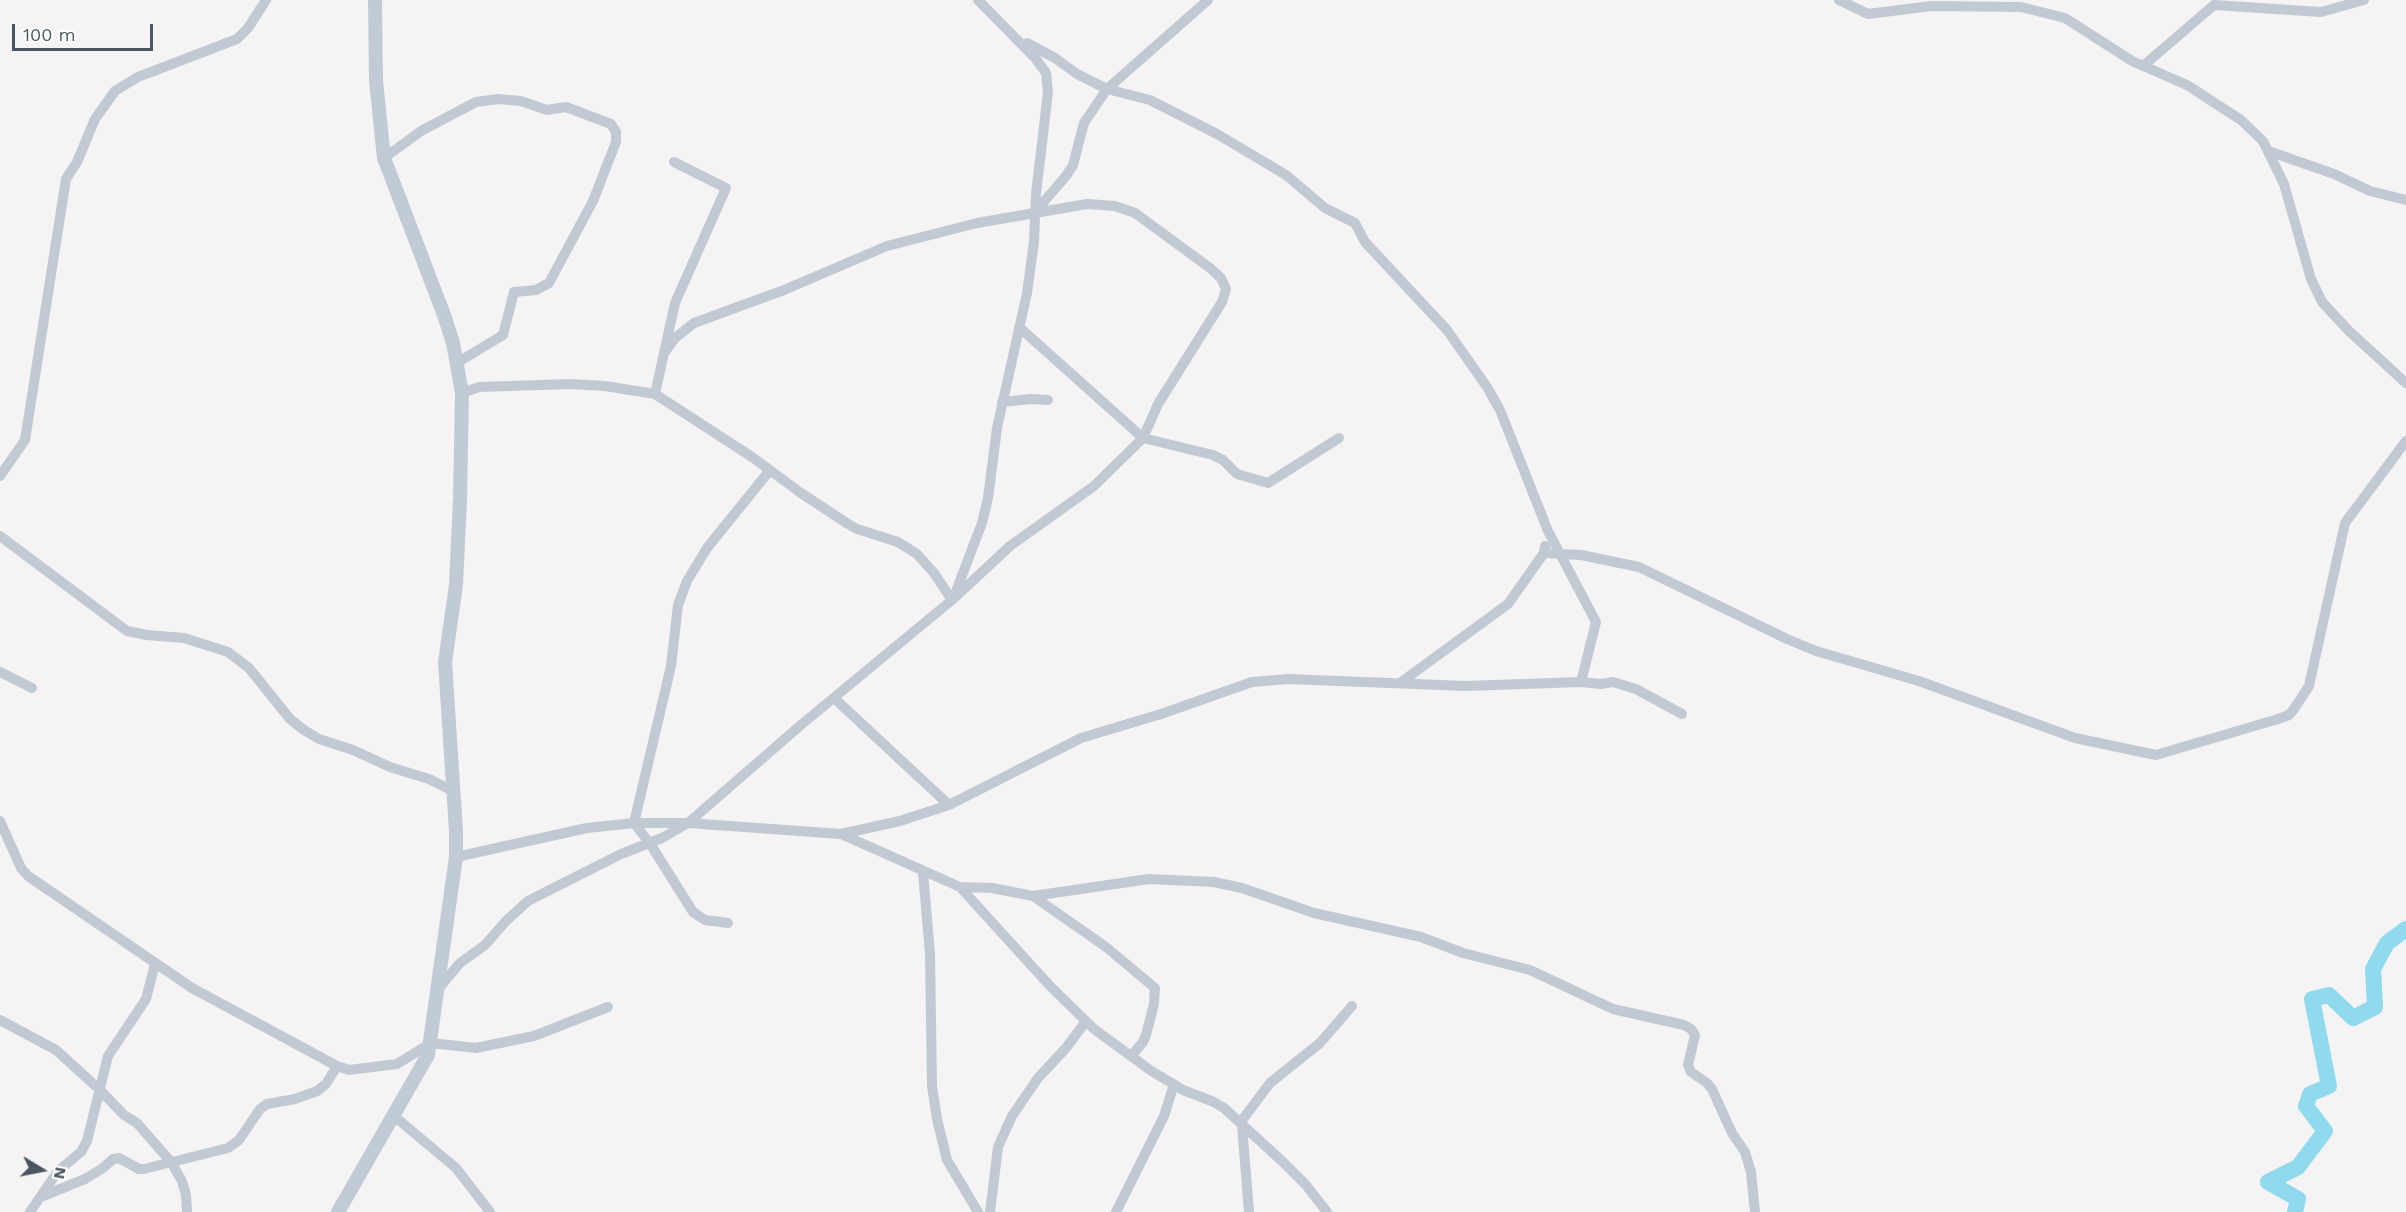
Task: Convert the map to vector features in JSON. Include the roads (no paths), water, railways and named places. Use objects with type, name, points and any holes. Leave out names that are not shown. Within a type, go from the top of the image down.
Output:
[{"type":"street","points":[[0,476],[26,440],[66,179],[77,162],[95,119],[115,90],[138,77],[237,39],[248,28],[266,0]]},
{"type":"street","points":[[338,1212],[371,1152],[425,1064],[431,1043],[456,857],[445,662],[456,585],[462,393],[453,343],[444,315],[384,158],[376,81],[375,0]]},
{"type":"street","points":[[978,0],[1016,36],[1055,58],[1085,79],[1107,89],[1150,100],[1217,134],[1286,175],[1324,208],[1355,223],[1365,242],[1447,330],[1487,387],[1500,410],[1548,531],[1596,622],[1581,682]]},
{"type":"street","points":[[1035,212],[1073,165],[1084,123],[1107,89],[1208,0]]},
{"type":"street","points":[[1839,0],[1868,14],[1931,6],[2021,7],[2065,18],[2143,66],[2187,85],[2241,120],[2264,141],[2284,184],[2311,279],[2322,302],[2349,331],[2406,383]]},
{"type":"street","points":[[2143,66],[2214,5],[2321,12],[2364,0]]},
{"type":"street","points":[[952,600],[982,523],[1002,402],[1027,293],[1034,242],[1048,92],[1046,73],[1016,36]]},
{"type":"street","points":[[384,158],[403,142],[476,102],[498,99],[521,101],[547,110],[566,107],[610,124],[616,132],[616,142],[593,201],[549,283],[536,290],[514,292],[503,335],[455,363]]},
{"type":"street","points":[[2268,151],[2334,174],[2370,190],[2406,200]]},
{"type":"street","points":[[655,394],[675,303],[726,188],[674,162]]},
{"type":"street","points":[[438,989],[460,963],[485,945],[506,921],[528,902],[621,854],[673,833],[688,823],[952,600],[1010,546],[1094,486],[1143,438],[1174,376],[1222,302],[1226,289],[1221,278],[1135,213],[1115,206],[1087,204],[963,225],[887,246],[784,290],[694,323],[675,338],[664,353]]},
{"type":"street","points":[[1018,327],[1143,438],[1213,455],[1223,460],[1237,474],[1268,483],[1340,438]]},
{"type":"street","points":[[462,393],[479,387],[570,384],[605,386],[655,394],[857,529],[898,542],[917,554],[934,573],[952,600]]},
{"type":"street","points":[[1002,402],[1048,400]]},
{"type":"street","points":[[1544,553],[1559,552],[1639,567],[1816,651],[1919,681],[2075,738],[2156,755],[2278,719],[2289,715],[2294,709],[2309,686],[2346,523],[2406,441]]},
{"type":"street","points":[[728,924],[705,920],[693,912],[634,823],[670,666],[678,605],[687,581],[707,548],[770,470]]},
{"type":"street","points":[[1400,683],[1508,604],[1544,553],[1548,531]]},
{"type":"street","points":[[0,536],[127,631],[184,638],[228,652],[249,668],[290,719],[304,730],[319,739],[353,750],[390,767],[429,779],[453,791]]},
{"type":"street","points":[[0,672],[32,688]]},
{"type":"street","points":[[456,857],[565,832],[634,823],[688,823],[841,834],[900,821],[949,806],[1081,738],[1161,714],[1252,682],[1288,679],[1466,686],[1581,682],[1624,683],[1682,714]]},
{"type":"street","points":[[834,698],[949,806]]},
{"type":"street","points":[[0,821],[24,873],[192,988],[337,1066],[349,1070],[397,1064],[431,1043],[471,1048],[545,1033],[608,1007]]},
{"type":"street","points":[[841,834],[960,887],[992,888],[1033,896],[1149,879],[1214,882],[1242,888],[1314,913],[1431,940],[1463,953],[1543,974],[1613,1009],[1684,1025],[1695,1035],[1688,1065],[1691,1072],[1712,1089],[1732,1133],[1745,1152],[1751,1172],[1755,1212]]},
{"type":"street","points":[[923,872],[930,954],[932,1086],[937,1119],[947,1160],[978,1212]]},
{"type":"street","points":[[960,887],[1050,986],[1086,1021],[1106,1038],[1174,1084],[1220,1105],[1306,1185],[1327,1212]]},
{"type":"street","points":[[1033,896],[1106,947],[1155,988],[1154,1004],[1146,1035],[1131,1055]]},
{"type":"street","points":[[30,1212],[58,1171],[81,1152],[87,1141],[112,1048],[147,999],[155,964]]},
{"type":"street","points":[[1249,1212],[1241,1124],[1270,1083],[1320,1043],[1352,1006]]},
{"type":"street","points":[[0,1020],[56,1050],[124,1115],[136,1123],[171,1162],[182,1181],[187,1212]]},
{"type":"street","points":[[990,1212],[998,1147],[1012,1116],[1038,1078],[1066,1048],[1086,1021]]},
{"type":"street","points":[[43,1196],[85,1179],[103,1168],[112,1159],[125,1160],[139,1169],[235,1145],[260,1109],[267,1104],[295,1099],[318,1091],[337,1066]]},
{"type":"street","points":[[1116,1212],[1164,1116],[1174,1084]]},
{"type":"street","points":[[394,1116],[456,1168],[490,1212]]},
{"type":"waterway","points":[[2295,1212],[2298,1199],[2268,1182],[2298,1167],[2325,1131],[2306,1106],[2310,1094],[2329,1086],[2312,999],[2329,995],[2353,1018],[2375,1007],[2373,969],[2387,943],[2406,929]]}]
